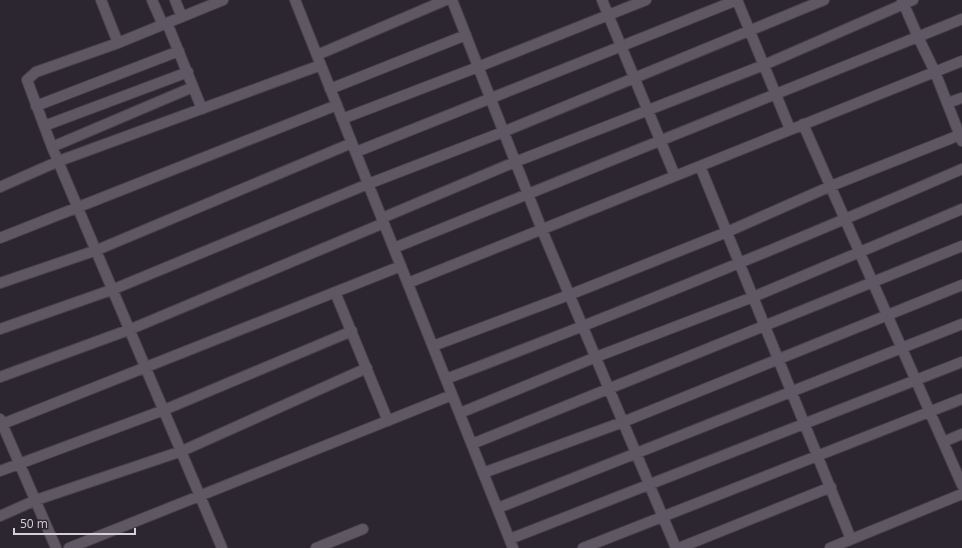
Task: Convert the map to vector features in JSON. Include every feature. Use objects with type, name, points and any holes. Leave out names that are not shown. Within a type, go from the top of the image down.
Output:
[{"type":"street","points":[[101,0],[118,43]]},
{"type":"street","points":[[152,0],[179,51],[202,109]]},
{"type":"street","points":[[175,0],[182,17]]},
{"type":"street","points":[[222,548],[131,329],[52,147],[27,80],[29,76],[36,72],[118,43],[223,0]]},
{"type":"street","points":[[295,0],[511,543],[649,484],[804,422],[916,381],[962,362]]},
{"type":"street","points":[[317,55],[446,0]]},
{"type":"street","points":[[452,0],[542,230],[677,548],[831,487]]},
{"type":"street","points":[[602,0],[675,176]]},
{"type":"street","points":[[342,119],[478,68],[646,0]]},
{"type":"street","points":[[0,283],[97,250],[354,148],[490,99],[737,0],[790,129]]},
{"type":"street","points":[[0,329],[114,289],[368,184],[503,132],[824,0]]},
{"type":"street","points":[[0,377],[131,329],[515,162],[764,65],[906,1],[918,37],[935,72],[961,136],[830,186],[727,232],[569,295],[433,346]]},
{"type":"street","points":[[394,248],[962,19]]},
{"type":"street","points":[[330,89],[466,35]]},
{"type":"street","points":[[36,106],[179,51]]},
{"type":"street","points":[[408,283],[962,61]]},
{"type":"street","points":[[0,187],[59,161],[321,65]]},
{"type":"street","points":[[44,126],[188,72]]},
{"type":"street","points":[[52,147],[193,87]]},
{"type":"street","points":[[947,103],[962,98]]},
{"type":"street","points":[[0,238],[337,105]]},
{"type":"street","points":[[803,124],[943,442],[961,478]]},
{"type":"street","points":[[700,166],[852,538]]},
{"type":"street","points":[[446,379],[583,328],[845,220],[962,169]]},
{"type":"street","points":[[460,413],[596,357],[753,296],[962,209]]},
{"type":"street","points":[[472,444],[962,246]]},
{"type":"street","points":[[56,548],[20,462],[1,423],[401,266]]},
{"type":"street","points":[[483,473],[623,422],[962,285]]},
{"type":"street","points":[[335,292],[388,421]]},
{"type":"street","points":[[498,508],[792,393],[962,324]]},
{"type":"street","points":[[0,471],[20,462],[164,410],[352,331]]},
{"type":"street","points":[[0,516],[36,500],[182,451],[367,368]]},
{"type":"street","points":[[69,548],[452,395]]},
{"type":"street","points":[[583,548],[962,399]]},
{"type":"street","points":[[943,442],[962,434]]},
{"type":"street","points":[[830,548],[962,494]]},
{"type":"street","points":[[316,548],[363,529]]}]
